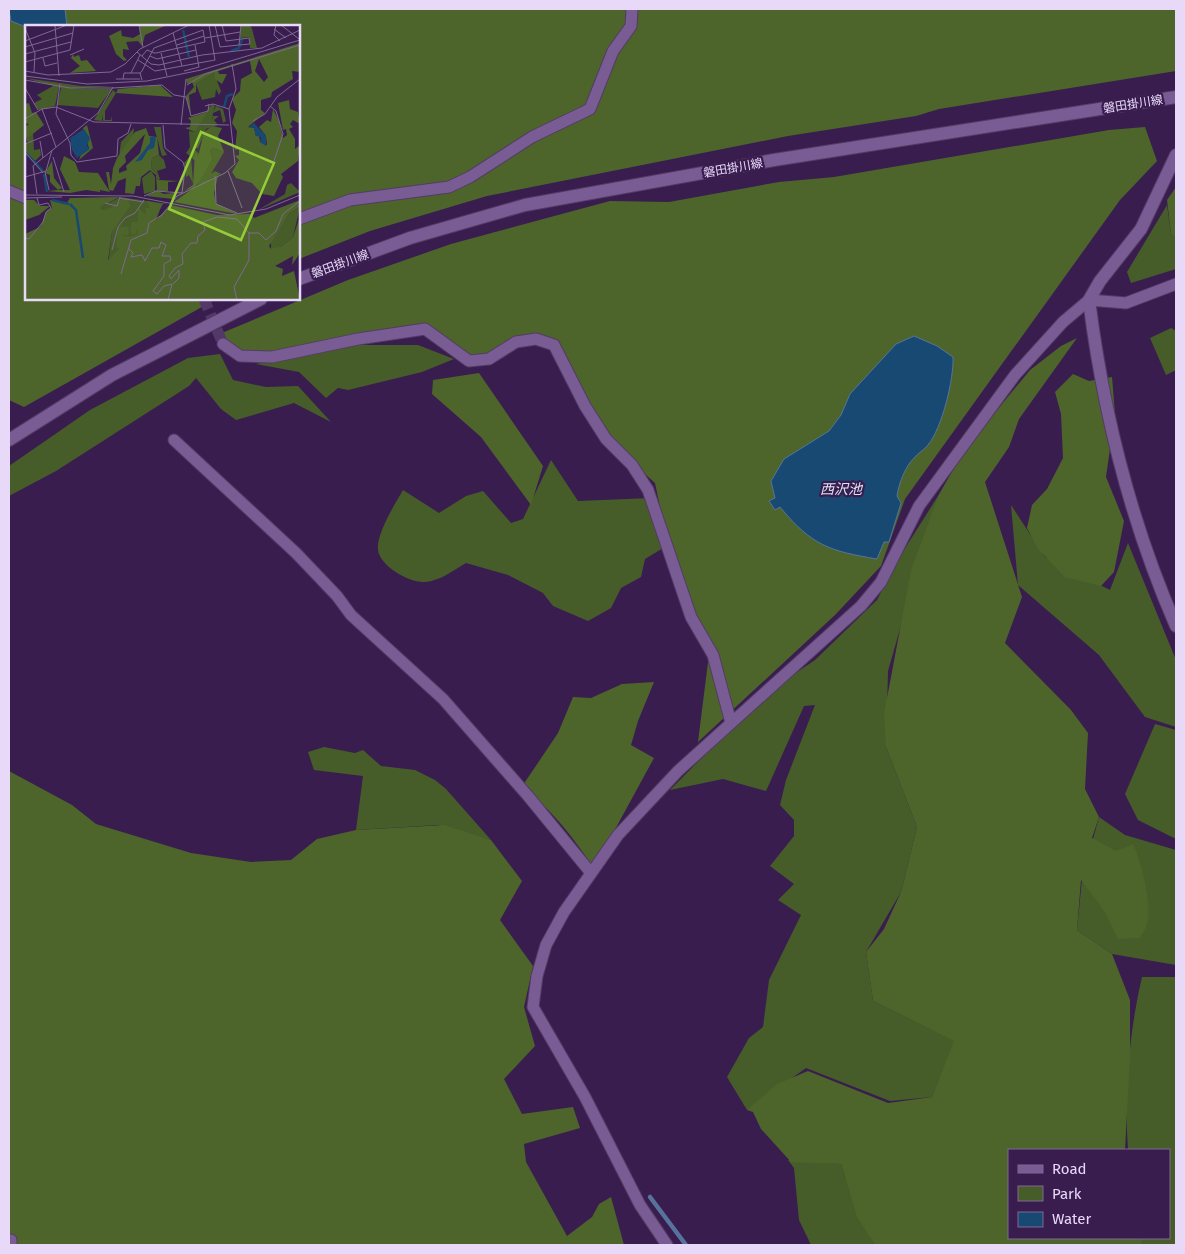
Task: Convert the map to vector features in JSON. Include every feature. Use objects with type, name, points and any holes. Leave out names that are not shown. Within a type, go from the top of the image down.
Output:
[{"type":"main road","name":"磐田掛川線","points":[[300,279],[410,238],[525,205],[774,160],[1176,97]]},
{"type":"main road","points":[[1176,155],[1141,229],[1100,282],[1089,300],[1107,409],[1146,555],[1176,626]]},
{"type":"main road","points":[[9,440],[112,375],[258,300]]},
{"type":"street","points":[[300,219],[350,200],[449,187],[470,177],[532,137],[590,109],[613,51],[631,26],[632,9]]},
{"type":"street","points":[[9,191],[25,198]]},
{"type":"street","points":[[667,1245],[640,1205],[585,1098],[533,1007],[537,976],[546,945],[590,873],[624,828],[678,771],[731,722],[789,673],[861,606],[881,582],[919,506],[1015,375],[1063,322],[1089,300],[1126,303],[1176,284]]},
{"type":"street","points":[[223,344],[240,356],[272,357],[358,339],[424,329],[469,360],[489,359],[516,342],[536,339],[554,345],[585,406],[606,439],[632,465],[648,490],[691,617],[714,655],[731,722]]},
{"type":"street","points":[[174,440],[296,553],[337,596],[351,615],[443,699],[528,796],[590,873]]},
{"type":"green space","points":[[9,9],[1176,9],[1176,71],[939,109],[916,116],[788,136],[487,196],[370,231],[300,259],[300,25],[25,25],[25,300],[214,300],[24,407],[9,400]]},
{"type":"green space","points":[[1145,127],[1157,161],[1120,200],[905,499],[881,566],[835,615],[698,742],[709,654],[668,545],[655,483],[606,439],[554,345],[524,341],[469,361],[424,329],[240,356],[217,335],[348,280],[451,244],[610,201],[669,202],[779,182],[834,177],[1109,130]]},
{"type":"green space","points":[[1176,187],[1176,239],[1171,234],[1167,200]]},
{"type":"green space","points":[[1167,205],[1171,234],[1176,239],[1176,269],[1131,283],[1127,272]]},
{"type":"green space","points":[[1171,328],[1176,331],[1176,370],[1166,375],[1150,338]]},
{"type":"green space","points":[[1077,338],[1019,419],[1009,447],[985,482],[1022,597],[1005,643],[1071,710],[1088,733],[1085,789],[1099,817],[1092,838],[1116,851],[1133,844],[1145,884],[1148,917],[1146,928],[1140,938],[1118,939],[1105,912],[1081,880],[1077,930],[1112,954],[1130,1000],[1130,1056],[1125,1149],[1008,1149],[1008,1239],[1142,1239],[1141,1245],[875,1245],[857,1217],[841,1164],[791,1162],[761,1129],[753,1112],[747,1110],[777,1084],[808,1071],[888,1103],[932,1097],[954,1041],[873,1001],[866,952],[884,929],[901,892],[917,827],[886,747],[884,714],[911,571],[938,496],[957,463],[983,427],[1030,370],[1061,346]]},
{"type":"green space","points":[[352,345],[418,345],[454,359],[422,372],[348,390],[338,388],[326,398],[299,372],[256,364]]},
{"type":"green space","points":[[220,354],[233,380],[266,387],[298,386],[331,422],[294,403],[236,420],[221,409],[196,378],[189,386],[56,471],[9,496],[9,466],[90,410],[188,358]]},
{"type":"green space","points":[[479,373],[543,466],[531,505],[481,437],[432,394],[433,380]]},
{"type":"green space","points":[[1073,374],[1089,381],[1112,377],[1115,414],[1106,477],[1124,521],[1114,572],[1101,586],[1065,577],[1038,549],[1027,528],[1032,505],[1047,489],[1063,458],[1061,414],[1055,392]]},
{"type":"green space","points":[[551,460],[578,501],[651,498],[668,545],[645,559],[641,577],[621,588],[611,608],[588,621],[553,606],[543,593],[508,575],[466,563],[436,580],[418,582],[396,572],[380,556],[378,543],[380,536],[403,490],[439,513],[466,496],[483,491],[511,523],[523,519]]},
{"type":"green space","points":[[938,496],[888,671],[886,747],[917,827],[901,892],[866,952],[873,1001],[955,1041],[932,1097],[890,1101],[806,1068],[747,1110],[727,1077],[749,1038],[763,1027],[769,980],[801,915],[778,900],[794,884],[770,866],[794,836],[794,820],[780,805],[786,780],[815,705],[804,706],[766,791],[723,779],[670,790],[766,693],[815,660],[877,600],[897,561]]},
{"type":"green space","points":[[1011,505],[1045,557],[1110,590],[1128,543],[1176,660],[1176,727],[1145,717],[1099,655],[1018,585]]},
{"type":"green space","points":[[654,682],[638,721],[631,745],[654,758],[594,868],[552,814],[521,788],[558,733],[573,697],[591,698],[622,684]]},
{"type":"green space","points":[[1155,724],[1176,730],[1176,839],[1138,820],[1125,794]]},
{"type":"green space","points":[[324,747],[355,753],[363,750],[381,766],[415,770],[435,780],[446,789],[491,840],[438,825],[356,830],[363,776],[314,770],[308,752]]},
{"type":"green space","points":[[9,771],[72,805],[96,824],[191,853],[251,862],[291,860],[317,839],[356,830],[444,825],[491,840],[522,881],[500,920],[533,966],[524,1007],[535,1046],[504,1079],[522,1114],[573,1107],[580,1128],[524,1144],[526,1162],[567,1236],[592,1217],[599,1204],[611,1197],[624,1245],[9,1245]]},
{"type":"green space","points":[[1099,817],[1125,835],[1176,850],[1176,965],[1112,954],[1077,930],[1082,879]]},
{"type":"green space","points":[[1142,977],[1176,977],[1176,1245],[1136,1245],[1136,1239],[1170,1239],[1170,1149],[1128,1149],[1127,1085],[1131,1041]]},
{"type":"green space","points":[[788,1160],[841,1164],[856,1212],[875,1245],[811,1245],[799,1220],[794,1168]]},
{"type":"water","points":[[9,9],[65,9],[67,25],[25,25],[25,27],[11,21]]},
{"type":"water","name":"西沢池","points":[[914,336],[937,346],[953,357],[953,366],[949,390],[938,427],[928,445],[908,466],[899,486],[897,496],[901,503],[889,542],[884,542],[877,559],[847,553],[823,545],[802,530],[780,507],[775,510],[769,501],[775,498],[771,481],[784,459],[829,431],[841,415],[850,394],[896,344]]},
{"type":"waterway","points":[[650,1197],[686,1245]]},
{"type":"tunnel","points":[[204,300],[223,344]]}]
